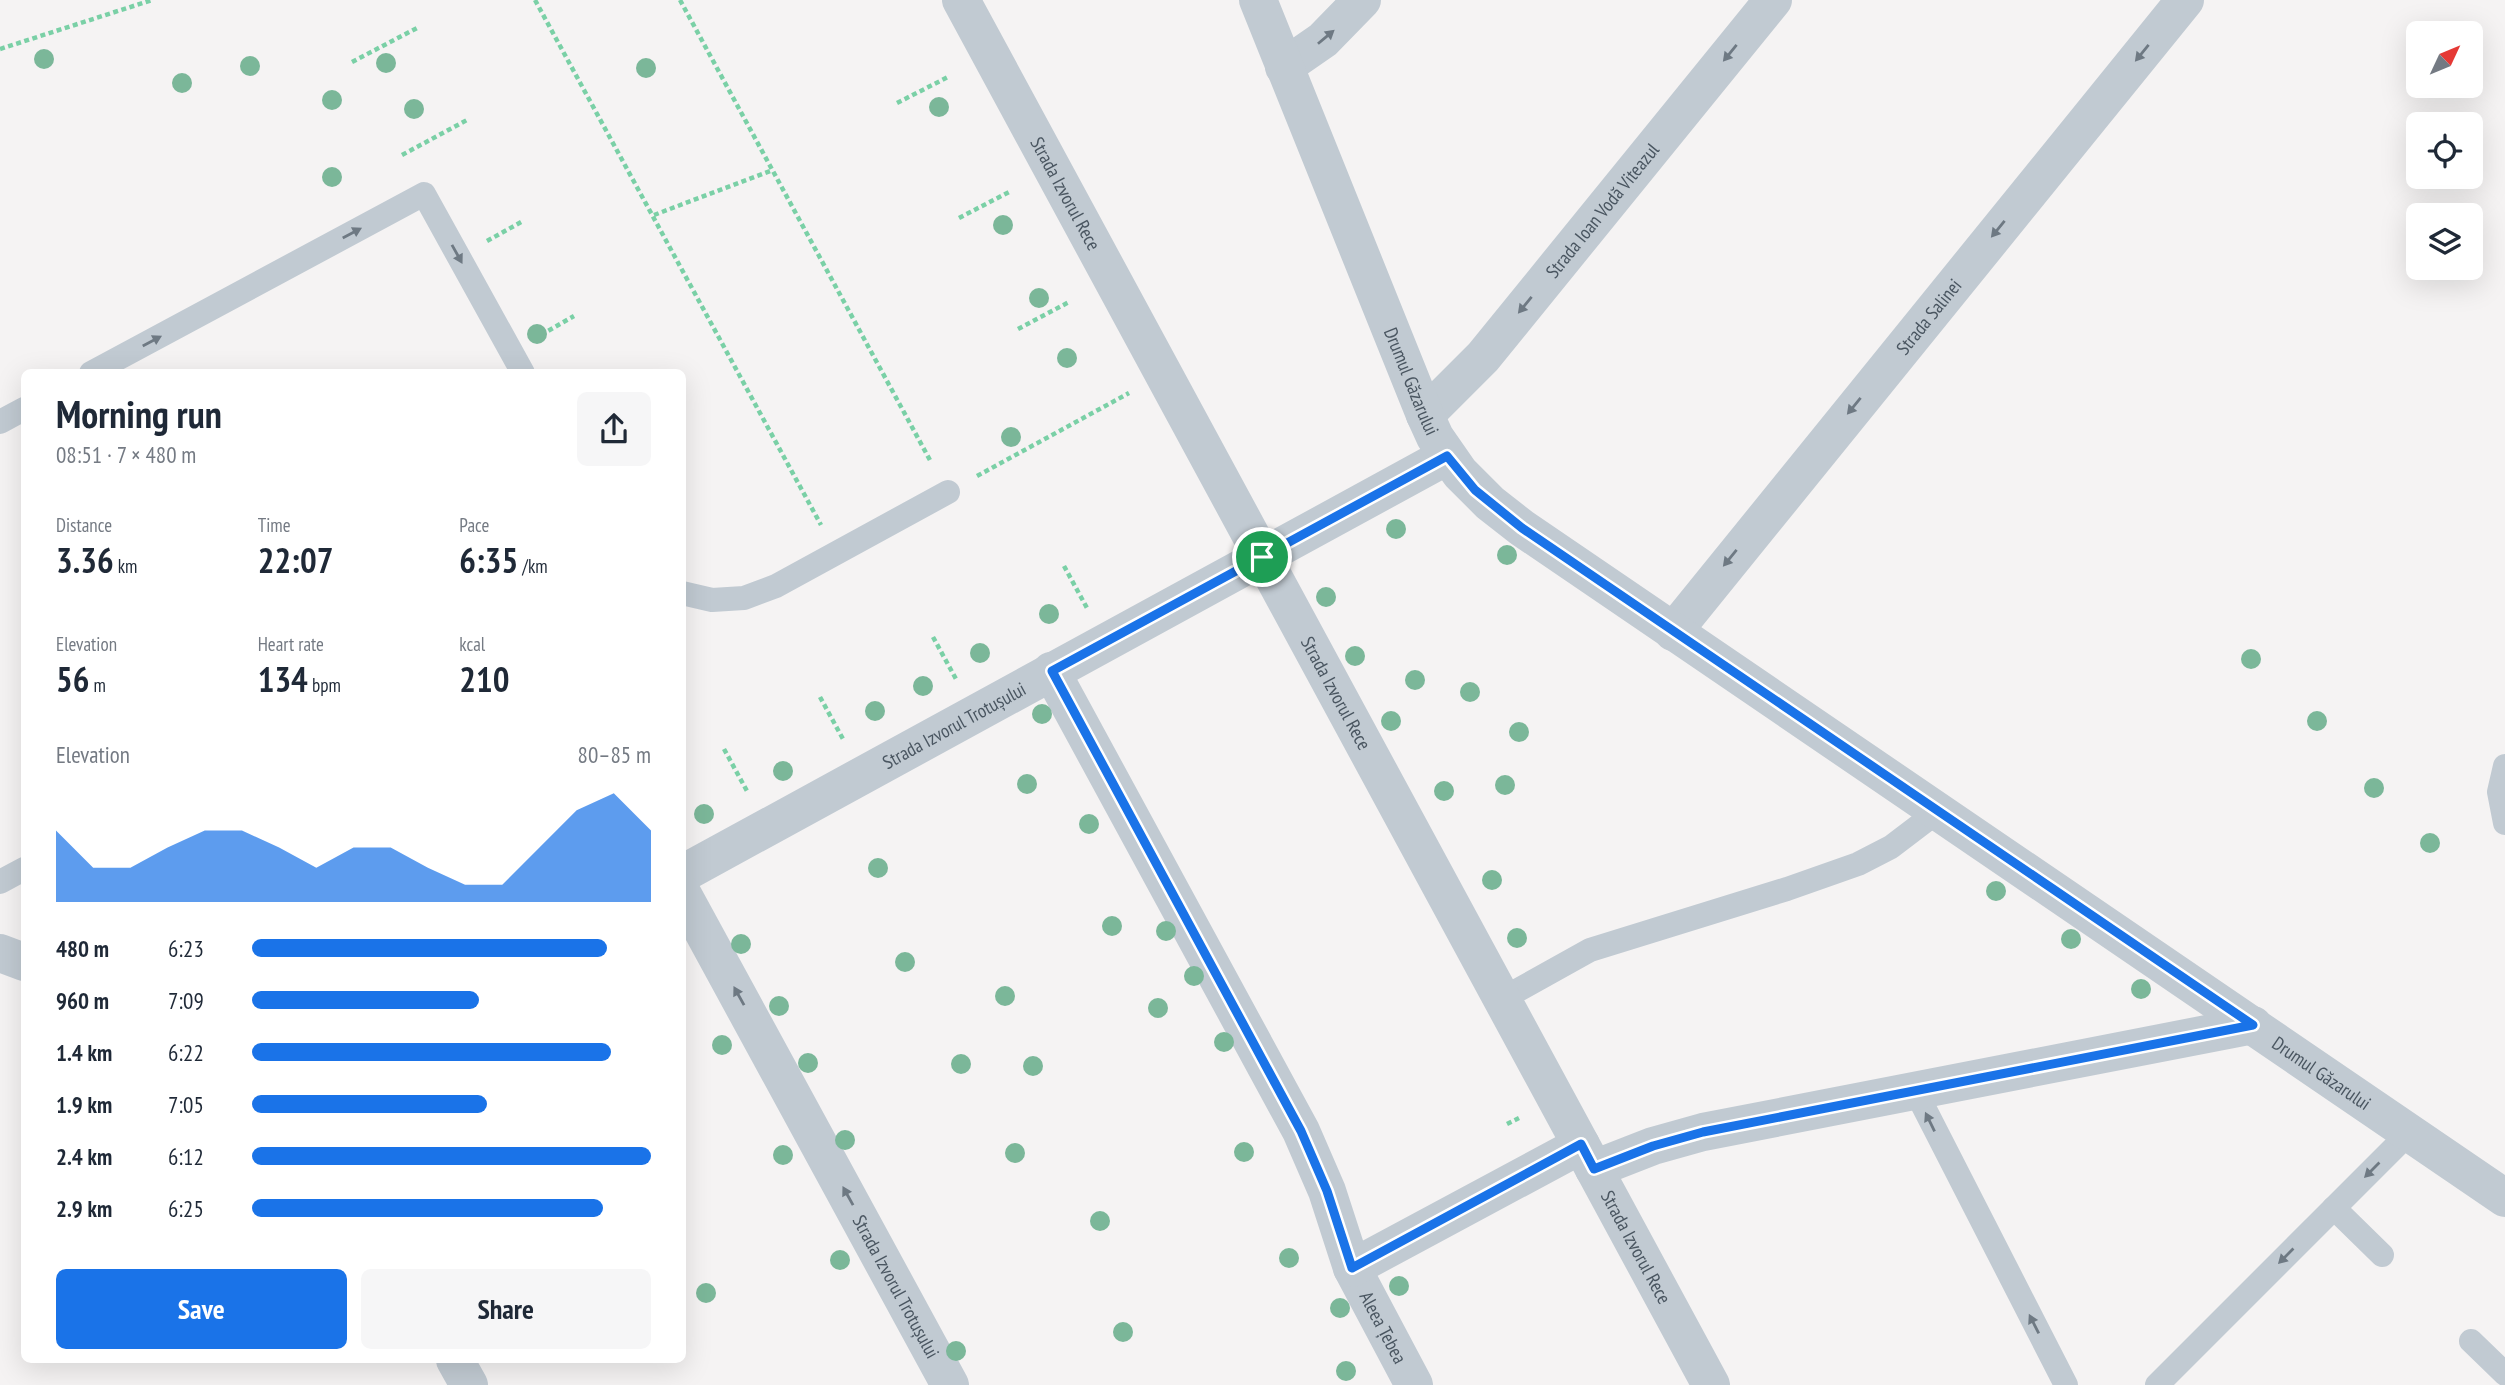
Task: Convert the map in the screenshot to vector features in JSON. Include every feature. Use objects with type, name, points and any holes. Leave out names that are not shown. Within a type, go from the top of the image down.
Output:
[{"type":"street","name":"Strada Izvorul Rece","points":[[961,0],[1711,1385]]},
{"type":"street","name":"Drumul Găzarului","points":[[1258,0],[1425,415],[1447,456],[1475,490],[1506,516],[1673,632],[2505,1198]]},
{"type":"street","points":[[1284,67],[1323,40],[1362,0]]},
{"type":"street","name":"Strada Ioan Vodă Viteazul","points":[[1425,415],[1483,357],[1773,0]]},
{"type":"street","name":"Strada Salinei","points":[[1673,632],[2185,0]]},
{"type":"street","name":"Strada Izvorul Trotușului","points":[[686,872],[1447,456]]},
{"type":"street","name":"Aleea Țebea","points":[[1052,671],[1301,1131],[1327,1191],[1352,1268],[1413,1385]]},
{"type":"street","name":"Strada Izvorul Trotușului","points":[[686,900],[950,1385]]},
{"type":"street","points":[[0,954],[21,961]]},
{"type":"street","points":[[1352,1268],[1587,1157],[2253,1025]]},
{"type":"street","points":[[457,1363],[469,1385]]},
{"type":"lane","points":[[98,369],[424,194],[521,369]]},
{"type":"lane","points":[[0,422],[21,411]]},
{"type":"lane","points":[[686,594],[712,600],[744,598],[776,586],[948,492]]},
{"type":"lane","points":[[2505,766],[2499,792],[2505,822]]},
{"type":"lane","points":[[1502,999],[1590,950],[1812,881],[1858,864],[1891,847],[1937,812]]},
{"type":"lane","points":[[0,883],[21,871]]},
{"type":"lane","points":[[1915,1090],[2066,1385]]},
{"type":"lane","points":[[2157,1385],[2410,1132]]},
{"type":"lane","points":[[2334,1208],[2382,1255]]},
{"type":"lane","points":[[2471,1341],[2505,1374]]},
{"type":"path","points":[[0,49],[152,0]]},
{"type":"path","points":[[536,0],[837,554]]},
{"type":"path","points":[[680,0],[948,492],[1164,374]]},
{"type":"path","points":[[352,62],[416,28]]},
{"type":"path","points":[[897,103],[947,76]]},
{"type":"path","points":[[402,155],[467,120]]},
{"type":"path","points":[[653,215],[773,170]]},
{"type":"path","points":[[959,218],[1009,192]]},
{"type":"path","points":[[1018,329],[1069,302]]},
{"type":"path","points":[[724,749],[767,827]]},
{"type":"route","points":[[1447,456],[1475,490],[1522,528],[2253,1025],[1703,1132],[1653,1146],[1594,1169],[1581,1144],[1352,1268],[1327,1191],[1301,1131],[1052,671],[1262,557],[1447,456]]}]
